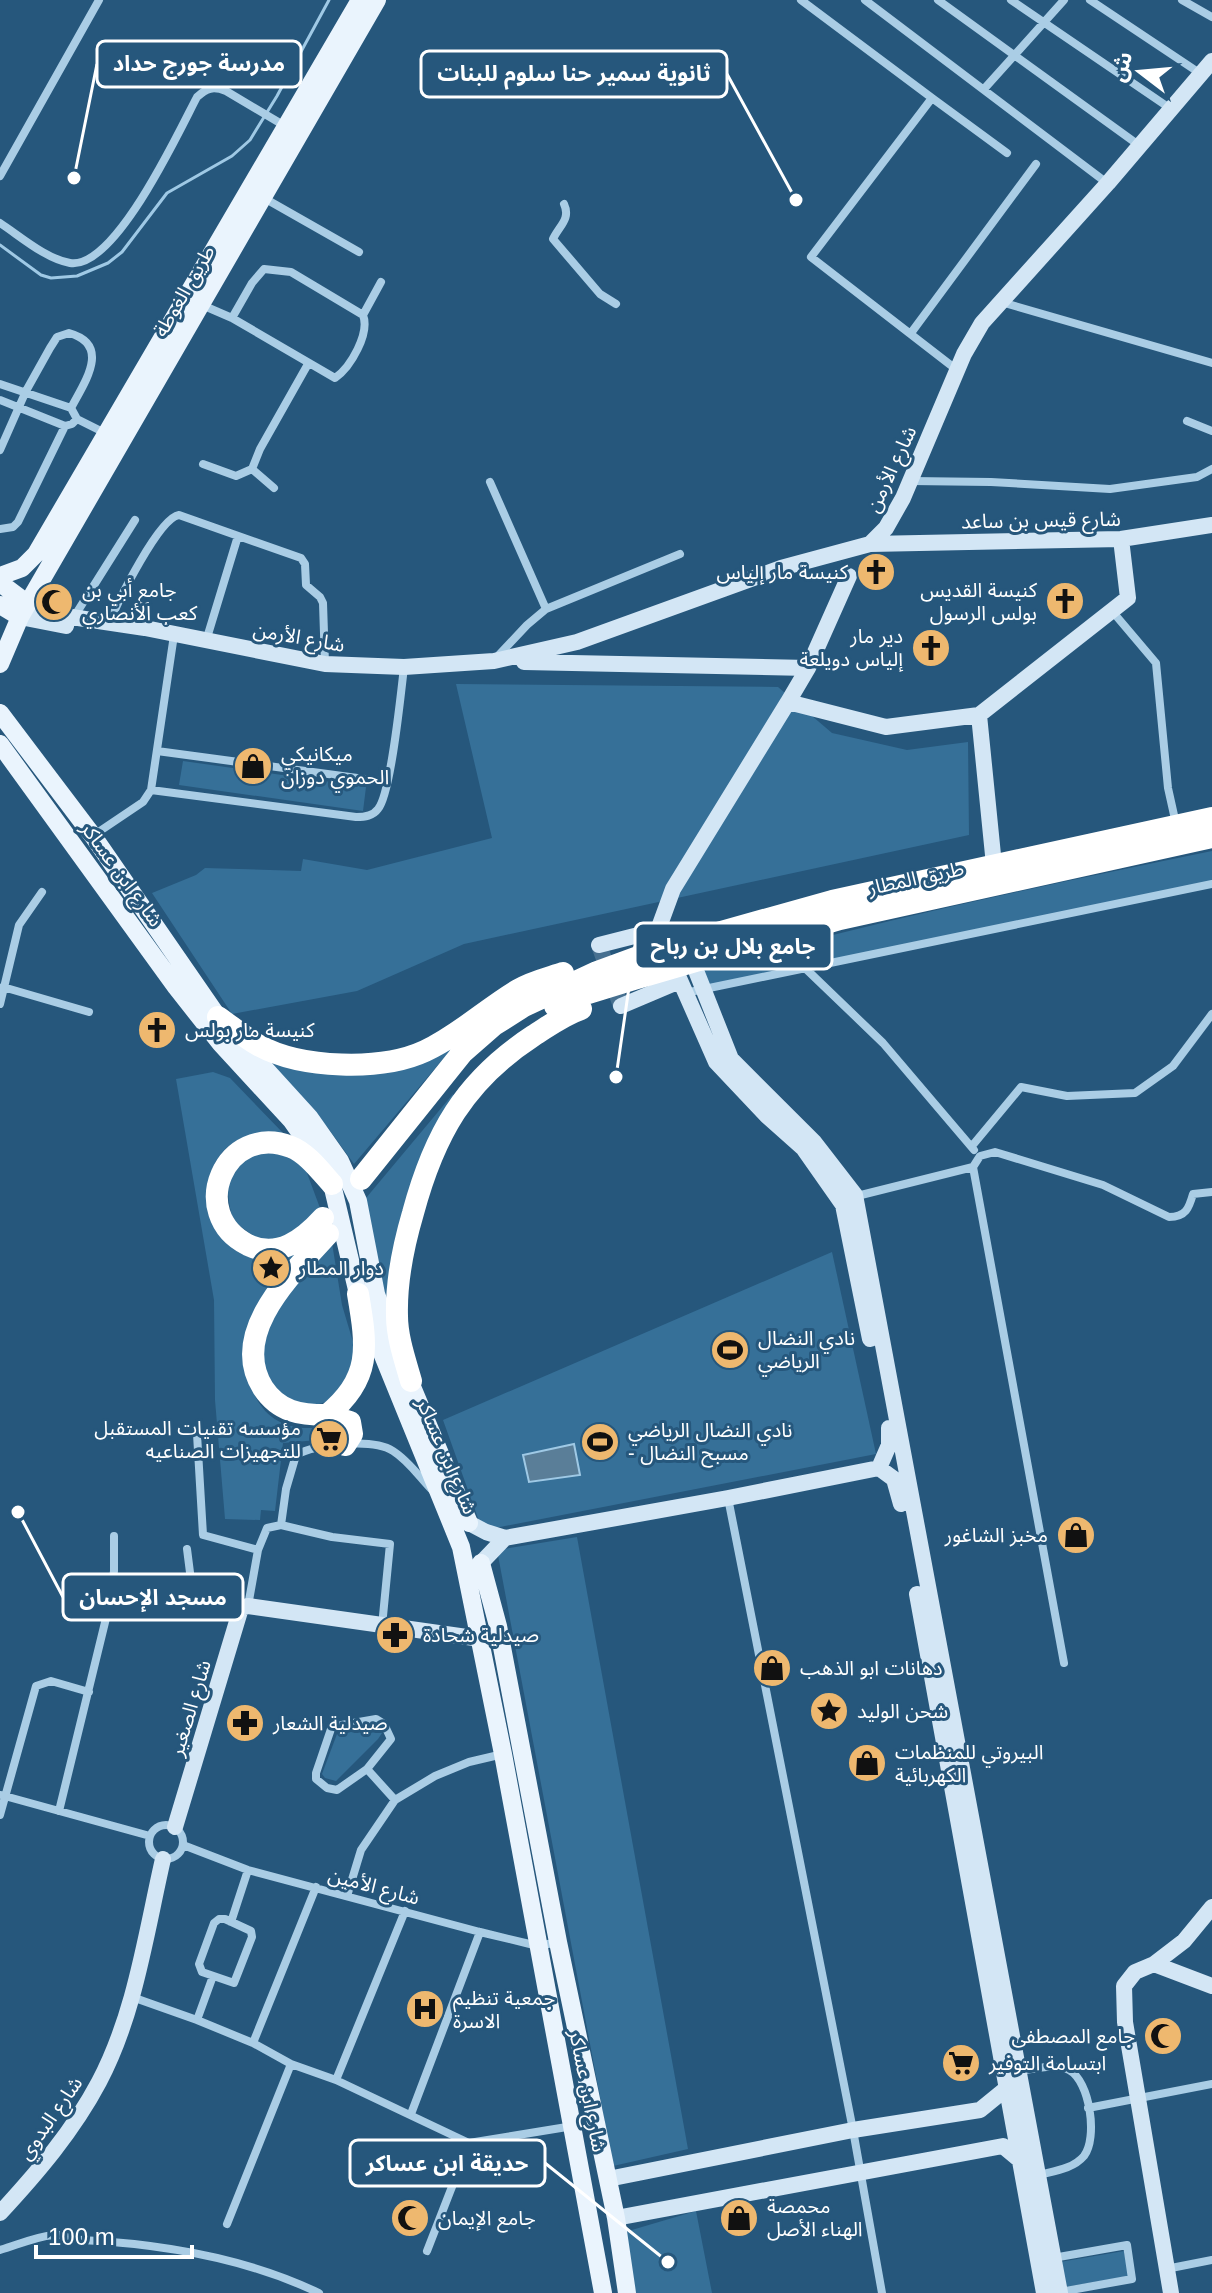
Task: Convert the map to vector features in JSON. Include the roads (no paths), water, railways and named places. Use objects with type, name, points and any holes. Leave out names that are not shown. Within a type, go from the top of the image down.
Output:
[{"type":"highway","name":"طريق المطار","points":[[1212,818],[657,940],[524,1006],[494,1025],[462,1053],[363,1184],[483,1051],[513,1028],[569,999],[634,979],[683,977],[840,919],[1212,837]]},
{"type":"highway","points":[[218,1017],[260,1046],[280,1054],[351,1066],[392,1062],[424,1051],[453,1035],[521,988],[564,973],[597,972]]},
{"type":"highway","points":[[411,1381],[397,1318],[401,1259],[422,1178],[445,1126],[474,1085],[510,1051],[566,1014],[598,1002],[634,979]]},
{"type":"highway","points":[[332,1184],[293,1147],[270,1142],[249,1146],[234,1154],[219,1181],[217,1195],[221,1220],[239,1240],[260,1250],[276,1250],[326,1226],[260,1321],[254,1369],[260,1383],[279,1406],[306,1415],[327,1415],[350,1422],[352,1434],[345,1445]]},
{"type":"highway","points":[[327,1415],[352,1391],[363,1367],[364,1332],[358,1294]]},
{"type":"main road","points":[[0,576],[22,568],[36,554],[360,0]]},
{"type":"main road","name":"طريق الغوطة","points":[[0,664],[24,610],[263,198],[286,127],[377,0]]},
{"type":"main road","name":"شارع الأرمن","points":[[24,610],[325,664],[404,667],[494,661],[577,642],[781,568],[870,544],[886,528],[911,481],[972,337],[1212,61]]},
{"type":"main road","name":"شارع قيس بن ساعد","points":[[870,544],[1121,539],[1212,525]]},
{"type":"main road","points":[[788,702],[886,727],[979,715],[1128,598],[1121,539]]},
{"type":"main road","points":[[599,945],[657,940],[666,903],[808,668],[849,576]]},
{"type":"main road","points":[[0,583],[24,610]]},
{"type":"main road","points":[[0,605],[24,610]]},
{"type":"main road","name":"شارع الأرمن","points":[[24,610],[144,638],[168,634]]},
{"type":"main road","points":[[577,642],[574,653],[580,663]]},
{"type":"main road","points":[[494,661],[808,668]]},
{"type":"main road","name":"شارع ابن عساكر","points":[[0,713],[93,836],[218,1017],[309,1117],[340,1161],[358,1201],[383,1316],[469,1523]]},
{"type":"main road","points":[[979,715],[994,865]]},
{"type":"main road","name":"شارع ابن عساكر","points":[[0,744],[176,987],[221,1044],[292,1121],[332,1184],[358,1294],[461,1547],[503,1754],[603,2293]]},
{"type":"main road","points":[[683,977],[705,989],[731,1059],[814,1142],[849,1200],[904,1465],[1060,2292]]},
{"type":"main road","points":[[621,1006],[683,977]]},
{"type":"main road","points":[[683,977],[716,1062],[767,1116],[803,1148],[849,1200],[890,1434],[889,1445],[879,1468]]},
{"type":"main road","points":[[469,1523],[505,1538],[879,1468],[891,1475],[898,1488],[1044,2293]]},
{"type":"main road","points":[[481,1563],[505,1538]]},
{"type":"main road","name":"شارع ابن عساكر","points":[[481,1563],[498,1626],[558,1942],[616,2218],[627,2293]]},
{"type":"main road","points":[[244,1607],[481,1639]]},
{"type":"main road","name":"شارع الصغير","points":[[175,1827],[244,1607]]},
{"type":"main road","points":[[131,1997],[163,1859]]},
{"type":"main road","points":[[1171,2293],[1125,2022],[1124,1986],[1135,1972],[1154,1964],[1184,1941],[1212,1907]]},
{"type":"main road","points":[[1154,1964],[1212,1986]]},
{"type":"main road","name":"شارع البدوي","points":[[0,2213],[50,2158],[100,2080],[131,1997]]},
{"type":"main road","points":[[608,2179],[853,2130],[980,2110],[1007,2088]]},
{"type":"main road","points":[[616,2218],[1003,2146],[1021,2161]]},
{"type":"street","points":[[0,176],[99,0]]},
{"type":"street","points":[[801,0],[1007,153]]},
{"type":"street","points":[[865,0],[1108,183]]},
{"type":"street","points":[[938,0],[1140,146]]},
{"type":"street","points":[[1011,0],[1171,109]]},
{"type":"street","points":[[984,89],[1016,57],[1064,0]]},
{"type":"street","points":[[1090,0],[1201,74]]},
{"type":"street","points":[[1182,0],[1212,17]]},
{"type":"street","points":[[0,223],[69,263],[79,263],[107,247],[128,220],[197,97],[204,91],[218,88],[286,127]]},
{"type":"street","points":[[932,98],[811,257],[957,370]]},
{"type":"street","points":[[911,333],[1036,164]]},
{"type":"street","points":[[263,198],[359,252]]},
{"type":"street","points":[[564,204],[567,218],[553,239],[600,294],[616,304]]},
{"type":"street","points":[[201,304],[232,318],[335,378],[340,375],[364,334],[366,323],[363,315],[291,272],[279,269],[264,269],[232,318]]},
{"type":"street","points":[[363,315],[381,282]]},
{"type":"street","points":[[1001,302],[1212,363]]},
{"type":"street","points":[[0,450],[26,391],[57,337],[69,333],[79,336],[92,350],[93,361],[71,408]]},
{"type":"street","points":[[203,464],[236,476],[252,469],[308,364]]},
{"type":"street","points":[[0,384],[71,408],[77,419],[107,434]]},
{"type":"street","points":[[0,400],[65,426],[77,419]]},
{"type":"street","points":[[1187,421],[1212,431]]},
{"type":"street","points":[[0,529],[13,527],[18,522],[65,426]]},
{"type":"street","points":[[252,469],[274,488]]},
{"type":"street","points":[[911,481],[1110,489],[1197,477],[1212,469]]},
{"type":"street","points":[[490,482],[546,609]]},
{"type":"street","points":[[109,623],[123,590],[174,515],[295,553],[305,564],[306,585],[323,603],[325,664]]},
{"type":"street","points":[[73,618],[135,520]]},
{"type":"street","points":[[206,641],[238,536]]},
{"type":"street","points":[[494,661],[546,609],[680,554]]},
{"type":"street","points":[[1112,611],[1156,663],[1168,788],[1177,826]]},
{"type":"street","points":[[93,836],[143,802],[151,790],[168,634]]},
{"type":"street","points":[[151,790],[364,817],[377,811],[382,805],[387,782],[404,667]]},
{"type":"street","points":[[157,751],[387,782]]},
{"type":"street","points":[[683,977],[705,989],[1212,884]]},
{"type":"street","points":[[0,1004],[19,925],[42,892]]},
{"type":"street","points":[[805,968],[883,1043],[980,1156]]},
{"type":"street","points":[[3,987],[89,1012]]},
{"type":"street","points":[[972,1146],[1021,1087],[1067,1096],[1135,1093],[1173,1066],[1212,1014]]},
{"type":"street","points":[[849,1200],[973,1167],[980,1156],[995,1152],[1103,1185],[1169,1217],[1179,1217],[1188,1210],[1193,1194],[1212,1192]]},
{"type":"street","points":[[973,1167],[1064,1663]]},
{"type":"street","points":[[197,1434],[203,1535],[258,1550]]},
{"type":"street","points":[[281,1525],[286,1489],[296,1455],[309,1448],[378,1445],[389,1448],[444,1502]]},
{"type":"street","points":[[728,1498],[853,2130],[882,2293]]},
{"type":"street","points":[[187,1549],[193,1596],[244,1607],[258,1550],[267,1528],[281,1525],[332,1537],[390,1544],[382,1626]]},
{"type":"street","points":[[59,1811],[112,1588],[114,1536]]},
{"type":"street","points":[[0,1815],[2,1796],[36,1686],[51,1681],[89,1692]]},
{"type":"street","points":[[376,1719],[384,1724],[391,1739],[367,1769],[337,1790],[316,1779],[331,1729],[376,1719]]},
{"type":"street","points":[[347,1896],[361,1850],[395,1800],[446,1771],[503,1754]]},
{"type":"street","points":[[367,1769],[395,1800]]},
{"type":"street","points":[[2,1796],[150,1836]]},
{"type":"street","points":[[162,1825],[175,1827],[182,1834],[183,1845],[178,1855],[163,1859],[152,1852],[150,1836],[162,1825]]},
{"type":"street","name":"شارع الأمين","points":[[183,1845],[248,1870],[480,1932],[538,1946],[558,1942]]},
{"type":"street","points":[[231,1922],[248,1870]]},
{"type":"street","points":[[253,2043],[316,1887]]},
{"type":"street","points":[[336,2080],[405,1911]]},
{"type":"street","points":[[219,1919],[231,1922],[251,1931],[252,1937],[234,1983],[202,1972],[199,1964],[214,1923],[219,1919]]},
{"type":"street","points":[[411,2114],[480,1932]]},
{"type":"street","points":[[197,2020],[213,1976]]},
{"type":"street","points":[[131,1997],[253,2043],[291,2064],[336,2080],[469,2143],[573,2126]]},
{"type":"street","points":[[227,2224],[291,2064]]},
{"type":"street","points":[[1020,2071],[1057,2067],[1070,2070],[1083,2085],[1088,2108],[1092,2138],[1084,2155],[1069,2167],[1038,2175]]},
{"type":"street","points":[[1088,2108],[1212,2084]]},
{"type":"street","points":[[427,2251],[469,2143]]},
{"type":"street","points":[[0,2250],[56,2234],[73,2239],[141,2244],[183,2250],[235,2263],[296,2282],[319,2293]]},
{"type":"street","points":[[1052,2258],[1127,2245],[1132,2279],[1060,2292]]},
{"type":"street","points":[[1166,2269],[1212,2260]]},
{"type":"waterway","points":[[0,245],[41,275],[51,278],[77,276],[108,263],[122,252],[167,193],[232,156],[250,140],[329,0]]},
{"type":"tunnel","points":[[599,945],[621,1006]]},
{"type":"place","name":"مدرسة جورج حداد","points":[[74,178]]},
{"type":"place","name":"ثانوية سمير حنا سلوم للبنات","points":[[796,200]]},
{"type":"place","name":"كنيسة مار إلياس","points":[[876,572]]},
{"type":"place","name":"كنيسة القديس بولس الرسول","points":[[1065,601]]},
{"type":"place","name":"جامع أبي بن كعب الأنصاري","points":[[54,602]]},
{"type":"place","name":"دير مار إلياس دويلعة","points":[[931,648]]},
{"type":"place","name":"ميكانيكي الحموي دوزان","points":[[253,766]]},
{"type":"place","name":"كنيسة مار بولس","points":[[157,1030]]},
{"type":"place","name":"جامع بلال بن رباح","points":[[616,1077]]},
{"type":"place","name":"دوار المطار","points":[[271,1268]]},
{"type":"place","name":"نادي النضال الرياضي","points":[[730,1350]]},
{"type":"place","name":"مؤسسه تقنيات المستقبل للتجهيزات الصناعيه","points":[[329,1439]]},
{"type":"place","name":"نادي النضال الرياضي - مسبح النضال","points":[[600,1442]]},
{"type":"place","name":"مسجد الإحسان","points":[[18,1512]]},
{"type":"place","name":"مخبز الشاغور","points":[[1076,1535]]},
{"type":"place","name":"صيدلية شحادة","points":[[395,1635]]},
{"type":"place","name":"دهانات ابو الذهب","points":[[772,1668]]},
{"type":"place","name":"شحن الوليد","points":[[829,1711]]},
{"type":"place","name":"صيدلية الشعار","points":[[245,1723]]},
{"type":"place","name":"البيروتي للمنظمات الكهربائية","points":[[867,1763]]},
{"type":"place","name":"جمعية تنظيم الاسرة","points":[[425,2009]]},
{"type":"place","name":"جامع المصطفى","points":[[1163,2036]]},
{"type":"place","name":"ابتسامة التوفير","points":[[961,2063]]},
{"type":"place","name":"جامع الإيمان","points":[[410,2218]]},
{"type":"place","name":"محمصة الهناء الأصل","points":[[739,2218]]},
{"type":"place","name":"حديقة ابن عساكر","points":[[668,2262]]}]
